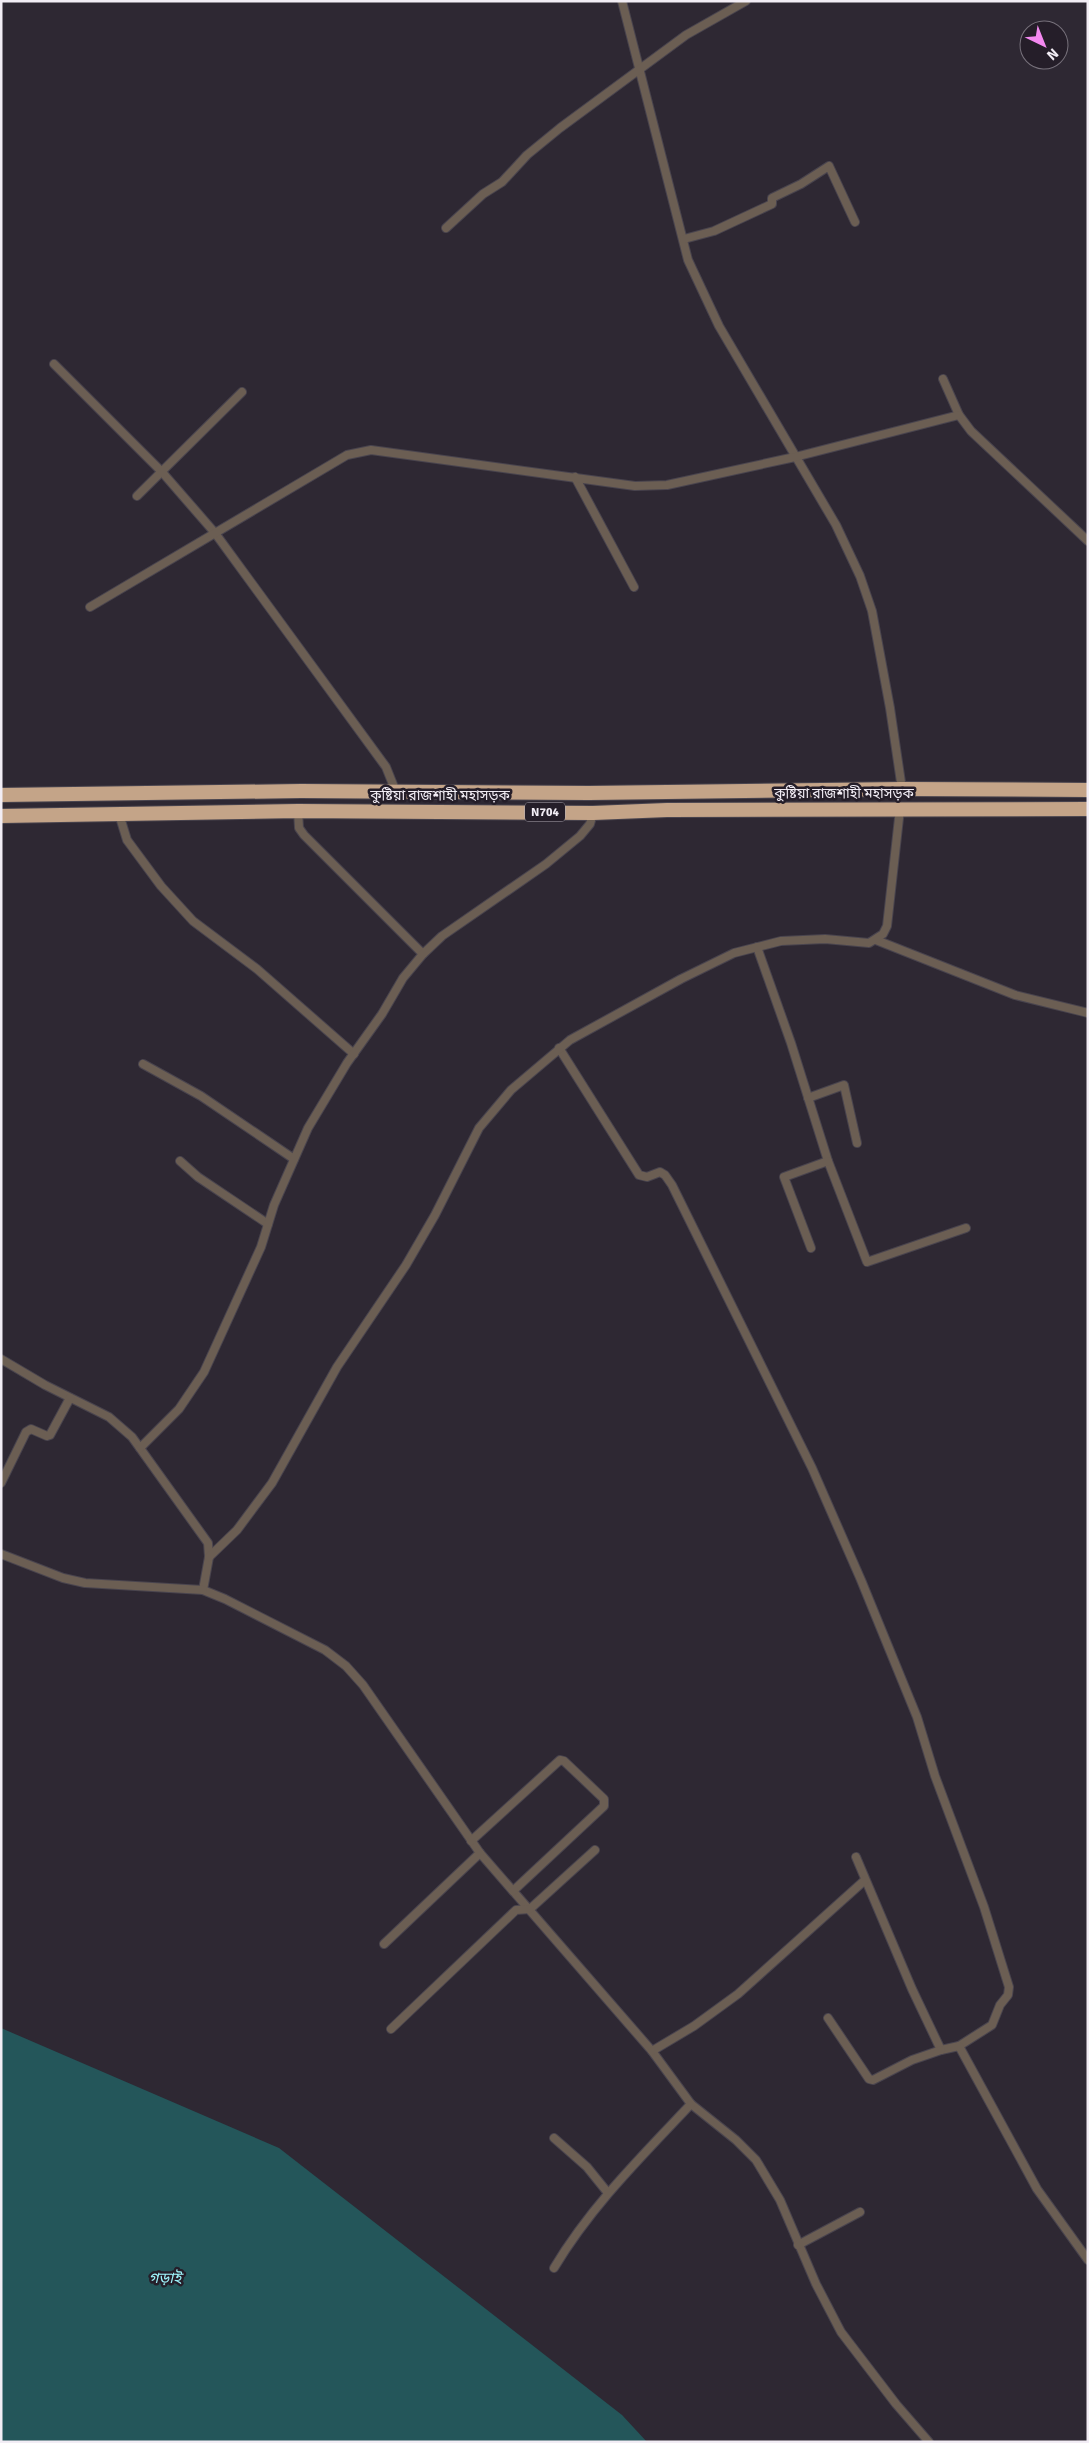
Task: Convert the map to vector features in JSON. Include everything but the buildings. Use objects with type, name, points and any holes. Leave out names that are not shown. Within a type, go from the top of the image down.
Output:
[{"type":"highway","name":"কুষ্টিয়া রাজশাহী মহাসড়ক","points":[[1,795],[348,791],[589,793],[902,789],[1088,790]]},
{"type":"highway","points":[[946,790],[947,808]]},
{"type":"highway","points":[[346,811],[348,791]]},
{"type":"highway","name":"কুষ্টিয়া রাজশাহী মহাসড়ক","points":[[1,816],[298,811],[593,813],[667,810],[1088,808]]},
{"type":"street","points":[[622,1],[688,260],[719,326],[836,525],[860,576],[872,611],[890,708],[902,789]]},
{"type":"street","points":[[446,228],[480,197],[502,182],[539,144],[686,36],[746,1]]},
{"type":"street","points":[[684,239],[714,231],[772,204],[772,198],[801,184],[829,166],[855,222]]},
{"type":"street","points":[[54,364],[162,472],[215,533],[386,767],[396,792]]},
{"type":"street","points":[[943,379],[959,415],[971,432],[1088,541]]},
{"type":"street","points":[[137,496],[242,392]]},
{"type":"street","points":[[90,607],[347,455],[357,451],[371,450],[455,463],[635,486],[666,485],[795,457],[959,415]]},
{"type":"street","points":[[575,477],[634,587]]},
{"type":"street","points":[[209,1557],[238,1530],[272,1483],[337,1367],[406,1265],[435,1214],[479,1128],[511,1090],[570,1040],[681,979],[734,954],[781,941],[825,939],[869,943],[876,940],[887,926],[900,809]]},
{"type":"street","points":[[298,811],[299,828],[304,835],[423,954]]},
{"type":"street","points":[[140,1448],[178,1409],[204,1372],[261,1247],[274,1205],[308,1128],[354,1054],[382,1014],[403,978],[423,954],[466,919],[500,898],[580,836],[590,824],[593,813]]},
{"type":"street","points":[[119,814],[127,840],[161,886],[193,921],[257,969],[354,1054]]},
{"type":"street","points":[[876,940],[1015,995],[1088,1013]]},
{"type":"street","points":[[757,947],[828,1161],[867,1262],[870,1263],[966,1228]]},
{"type":"street","points":[[559,1048],[638,1175],[647,1177],[660,1172],[665,1175],[672,1185],[812,1468],[917,1716],[935,1776],[984,1908],[1009,1987],[1008,1995],[1000,2005],[992,2025],[959,2046],[912,2060],[873,2080],[869,2079],[828,2018]]},
{"type":"street","points":[[143,1064],[201,1096],[294,1159]]},
{"type":"street","points":[[808,1098],[841,1085],[845,1087],[857,1143]]},
{"type":"street","points":[[180,1161],[198,1176],[268,1224]]},
{"type":"street","points":[[811,1248],[784,1177],[828,1161]]},
{"type":"street","points":[[1,1359],[70,1398],[109,1417],[132,1437],[208,1543],[209,1557],[203,1590]]},
{"type":"street","points":[[1,1483],[26,1432],[31,1429],[47,1436],[50,1435],[70,1398]]},
{"type":"street","points":[[1,1554],[63,1578],[85,1583],[203,1590],[225,1599],[325,1650],[346,1666],[363,1685],[480,1853],[652,2051],[691,2104],[736,2140],[756,2160],[780,2200],[798,2245],[841,2332],[896,2404],[928,2442]]},
{"type":"street","points":[[471,1841],[560,1760],[564,1761],[604,1799],[604,1806],[513,1891]]},
{"type":"street","points":[[391,2028],[516,1910],[530,1909],[595,1850]]},
{"type":"street","points":[[384,1944],[480,1853]]},
{"type":"street","points":[[856,1857],[912,1989],[942,2050]]},
{"type":"street","points":[[652,2051],[694,2026],[738,1994],[865,1880]]},
{"type":"street","points":[[959,2046],[1037,2190],[1088,2260]]},
{"type":"street","points":[[554,2268],[569,2242],[608,2193],[691,2104]]},
{"type":"street","points":[[554,2138],[587,2167],[608,2193]]},
{"type":"street","points":[[798,2245],[860,2212]]},
{"type":"water","name":"গড়াই","points":[[1,2028],[279,2148],[622,2415],[647,2442],[1,2442]]}]
